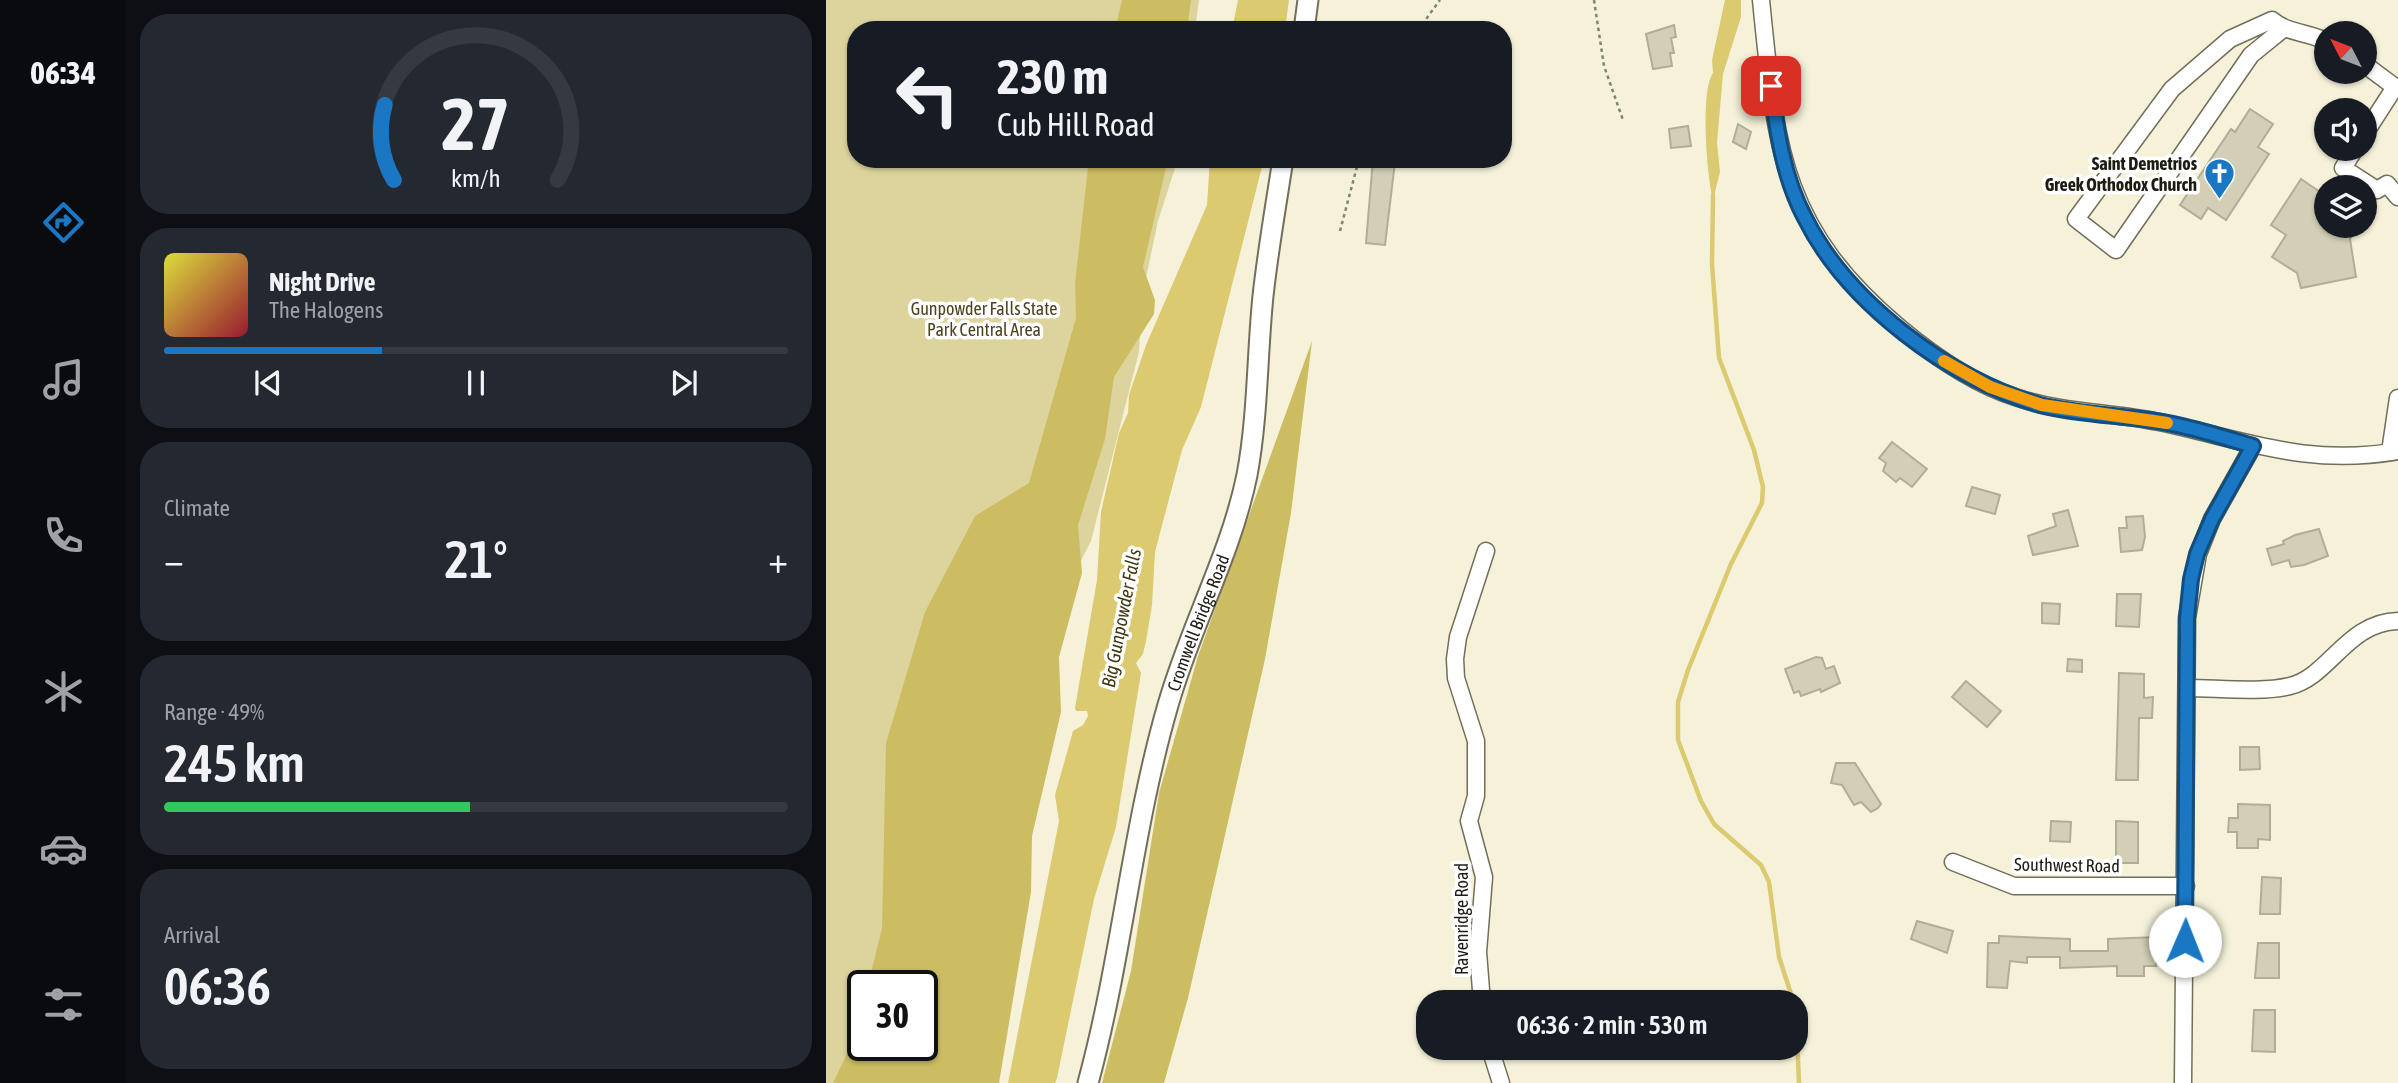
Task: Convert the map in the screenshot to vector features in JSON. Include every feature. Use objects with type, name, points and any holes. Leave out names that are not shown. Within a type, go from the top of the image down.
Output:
[{"type":"main road","points":[[1305,21],[1308,0]]},
{"type":"main road","name":"Cromwell Bridge Road","points":[[1088,1083],[1118,952],[1143,803],[1158,741],[1180,669],[1235,520],[1245,484],[1253,432],[1263,294],[1282,168]]},
{"type":"street","points":[[1761,0],[1779,143],[1793,192],[1804,218],[1825,251],[1868,300],[1942,360],[1966,375],[2015,397],[2063,410],[2174,425],[2253,446],[2316,457],[2394,452],[2398,398]]},
{"type":"street","points":[[2283,29],[2251,55],[2116,250],[2076,219],[2172,89],[2230,39],[2272,20],[2283,29],[2306,31],[2314,35]]},
{"type":"street","points":[[2377,74],[2395,87],[2377,115]]},
{"type":"street","points":[[2347,161],[2343,168],[2377,190],[2387,184],[2398,197]]},
{"type":"street","points":[[2183,1083],[2187,618],[2191,579],[2197,554],[2212,519],[2253,446]]},
{"type":"street","name":"Ravenridge Road","points":[[1481,990],[1478,952],[1483,877],[1469,821],[1476,796],[1476,741],[1456,678],[1455,659],[1458,637],[1486,551]]},
{"type":"street","points":[[2188,688],[2291,686],[2308,676],[2355,635],[2398,621]]},
{"type":"street","name":"Southwest Road","points":[[1953,862],[2014,886],[2186,886]]},
{"type":"street","points":[[1494,1060],[1501,1083]]},
{"type":"path","points":[[1425,21],[1440,0]]},
{"type":"path","points":[[1594,0],[1604,65],[1623,120]]},
{"type":"path","points":[[1340,231],[1357,168]]},
{"type":"green space","name":"Gunpowder Falls State Park Central Area","points":[[826,0],[1199,0],[1196,21],[847,21],[847,168],[1175,168],[1158,221],[1143,292],[1139,352],[1091,541],[963,795],[969,1083],[826,1083]]},
{"type":"shaded area","points":[[1122,0],[1191,0],[1188,21],[1117,21]]},
{"type":"shaded area","points":[[1088,168],[1166,168],[1143,267],[1155,300],[1154,314],[1114,377],[1105,439],[1078,525],[1082,573],[1059,657],[1061,712],[1032,836],[1031,892],[999,1083],[833,1083],[847,1054],[847,1061],[938,1061],[938,970],[872,970],[882,928],[886,743],[925,612],[975,516],[1029,483],[1076,318],[1075,283]]},
{"type":"shaded area","points":[[1312,341],[1291,513],[1265,659],[1188,998],[1164,1083],[1102,1083],[1131,971],[1159,793],[1198,656]]},
{"type":"water","points":[[1238,0],[1289,0],[1286,21],[1234,21]]},
{"type":"water","points":[[1725,0],[1741,0],[1741,17],[1723,74],[1717,143],[1720,172],[1713,200],[1707,154],[1707,97]]},
{"type":"water","name":"Big Gunpowder Falls","points":[[1209,168],[1262,168],[1201,407],[1182,450],[1155,552],[1152,605],[1143,654],[1136,663],[1141,673],[1116,827],[1094,899],[1057,1078],[1055,1083],[1008,1083],[1059,821],[1055,795],[1073,731],[1083,725],[1088,716],[1087,711],[1076,711],[1075,708],[1097,580],[1101,512],[1119,433],[1128,413],[1129,395],[1146,345],[1207,205]]},
{"type":"building","points":[[1674,25],[1676,37],[1671,38],[1674,53],[1670,53],[1672,66],[1653,69],[1646,34]]},
{"type":"building","points":[[2250,109],[2273,124],[2258,147],[2269,154],[2226,220],[2208,208],[2201,219],[2180,205],[2231,129],[2235,132]]},
{"type":"building","points":[[1738,124],[1751,132],[1746,149],[1733,142]]},
{"type":"building","points":[[1688,126],[1691,146],[1671,148],[1669,129]]},
{"type":"building","points":[[1372,168],[1394,168],[1385,245],[1366,243]]},
{"type":"building","points":[[2301,179],[2314,188],[2314,238],[2351,238],[2356,277],[2301,288],[2297,273],[2272,257],[2286,235],[2271,225]]},
{"type":"building","points":[[1892,442],[1927,469],[1912,487],[1900,478],[1896,482],[1883,471],[1886,463],[1879,458]]},
{"type":"building","points":[[1972,487],[2000,495],[1995,514],[1966,506]]},
{"type":"building","points":[[2068,510],[2078,546],[2033,555],[2028,536],[2056,526],[2053,514]]},
{"type":"building","points":[[2143,516],[2145,537],[2142,550],[2121,552],[2119,528],[2127,528],[2126,517]]},
{"type":"building","points":[[2319,529],[2328,556],[2304,565],[2291,567],[2289,560],[2272,565],[2267,549],[2284,544],[2283,541],[2295,535]]},
{"type":"building","points":[[2117,594],[2141,594],[2139,627],[2116,626]]},
{"type":"building","points":[[2042,603],[2060,604],[2059,624],[2042,623]]},
{"type":"building","points":[[1816,657],[1822,658],[1826,669],[1834,666],[1840,683],[1821,692],[1820,689],[1801,696],[1799,691],[1794,693],[1785,669]]},
{"type":"building","points":[[2068,659],[2082,660],[2082,672],[2067,671]]},
{"type":"building","points":[[2119,673],[2144,674],[2144,698],[2153,697],[2152,718],[2139,718],[2138,780],[2116,780]]},
{"type":"building","points":[[1966,681],[2001,711],[1987,727],[1952,697]]},
{"type":"building","points":[[2240,747],[2259,747],[2260,769],[2240,770]]},
{"type":"building","points":[[1836,763],[1855,763],[1881,804],[1878,808],[1871,812],[1861,802],[1854,805],[1842,785],[1831,783]]},
{"type":"building","points":[[2238,804],[2270,805],[2270,840],[2258,839],[2258,848],[2237,848],[2237,832],[2228,832],[2229,818],[2238,818]]},
{"type":"building","points":[[2051,821],[2071,822],[2070,842],[2050,841]]},
{"type":"building","points":[[2116,821],[2138,822],[2138,863],[2116,863]]},
{"type":"building","points":[[2262,877],[2281,878],[2280,914],[2260,914]]},
{"type":"building","points":[[1917,921],[1953,931],[1947,953],[1911,939]]},
{"type":"building","points":[[1999,936],[2070,939],[2070,951],[2108,951],[2108,939],[2156,937],[2156,966],[2144,966],[2144,976],[2117,976],[2117,966],[2060,968],[2060,957],[2027,957],[2027,963],[2010,961],[2007,988],[1987,987],[1988,943],[1999,943]]},
{"type":"building","points":[[2258,943],[2279,943],[2279,978],[2255,978]]},
{"type":"building","points":[[2254,1010],[2275,1010],[2275,1052],[2252,1051]]},
{"type":"waterway","points":[[1713,195],[1712,264],[1719,358],[1754,450],[1763,487],[1762,503],[1731,564],[1688,670],[1678,702],[1678,740],[1701,801],[1714,824],[1761,865],[1769,882],[1779,957],[1790,990]]},
{"type":"waterway","points":[[1798,1060],[1799,1083]]},
{"type":"slow traffic","points":[[1944,361],[1990,387],[2042,405],[2167,423]]},
{"type":"place","name":"Saint Demetrios Greek Orthodox Church","points":[[2220,200]]},
{"type":"route","points":[[1771,86],[1785,166],[1804,218],[1817,240],[1832,262],[1868,300],[1942,360],[1990,387],[2042,405],[2174,425],[2253,446],[2212,519],[2197,554],[2191,579],[2187,618],[2185,941]]}]
